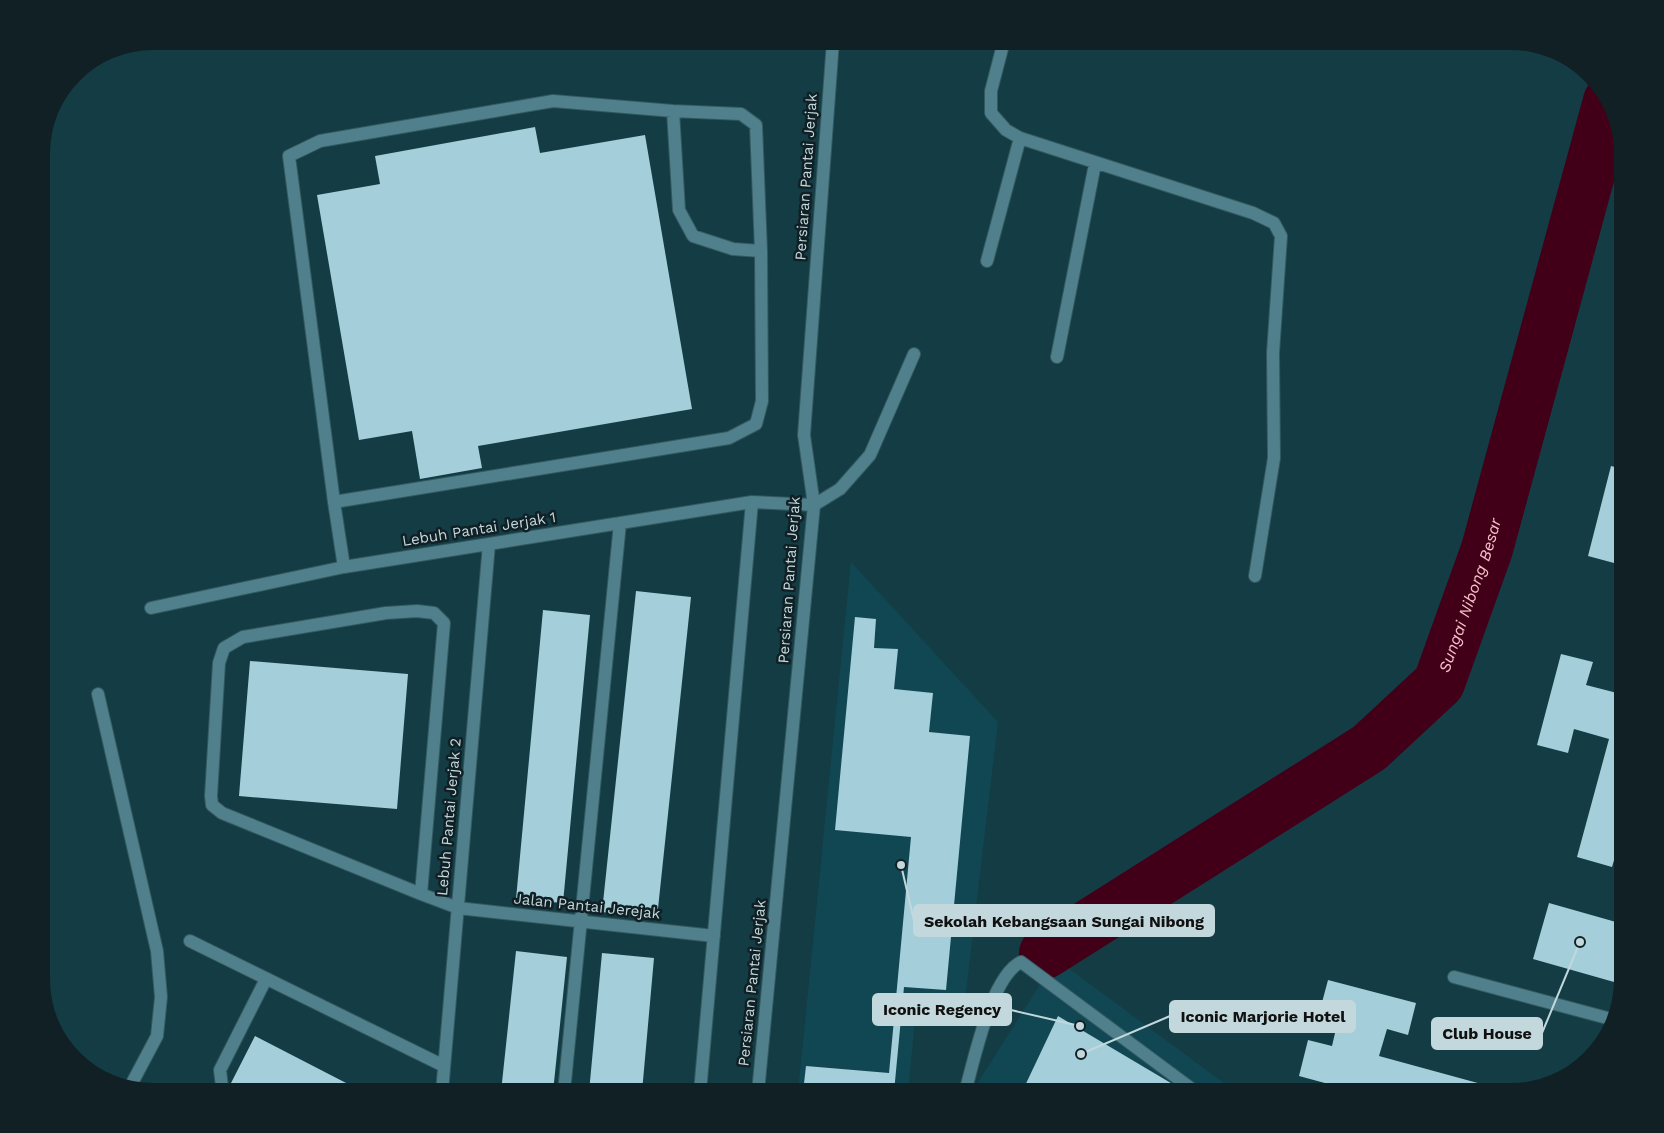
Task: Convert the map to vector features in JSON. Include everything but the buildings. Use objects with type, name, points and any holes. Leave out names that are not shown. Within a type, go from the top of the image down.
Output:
[{"type":"street","name":"Persiaran Pantai Jerjak","points":[[759,1083],[814,505],[804,435],[832,50]]},
{"type":"street","points":[[1002,50],[991,91],[991,113],[1006,130],[1020,138],[1095,164],[1179,188],[1253,213],[1274,223],[1281,236],[1274,353],[1274,458],[1255,576]]},
{"type":"street","points":[[334,502],[729,438],[756,424],[762,401],[761,251],[756,124],[741,114],[673,111],[553,101],[320,141],[289,156],[334,502],[344,567]]},
{"type":"street","points":[[673,111],[679,210],[693,236],[733,249],[761,251]]},
{"type":"street","points":[[987,261],[1020,138]]},
{"type":"street","points":[[1057,357],[1095,164]]},
{"type":"street","points":[[814,505],[840,489],[870,455],[914,354]]},
{"type":"street","points":[[701,1083],[752,502]]},
{"type":"street","name":"Lebuh Pantai Jerjak 1","points":[[151,608],[344,567],[752,502],[814,505]]},
{"type":"street","points":[[565,1083],[620,523]]},
{"type":"street","name":"Lebuh Pantai Jerjak 2","points":[[443,1083],[489,544]]},
{"type":"street","name":"Jalan Pantai Jerejak","points":[[421,894],[444,623],[434,613],[417,611],[386,613],[243,637],[224,648],[219,663],[211,796],[212,805],[222,813],[421,894],[458,908],[714,936]]},
{"type":"street","points":[[98,694],[157,950],[161,997],[157,1036],[133,1080]]},
{"type":"street","points":[[190,941],[444,1066]]},
{"type":"street","points":[[968,1083],[990,1004],[1014,965],[1021,962],[1184,1083]]},
{"type":"street","points":[[1454,977],[1607,1018]]},
{"type":"street","points":[[222,1083],[220,1070],[266,979]]},
{"type":"shaded area","points":[[851,562],[998,722],[964,1009],[916,1010],[909,1083],[799,1083]]},
{"type":"shaded area","points":[[1056,959],[1224,1083],[978,1083]]},
{"type":"waterway","name":"Sungai Nibong Besar","points":[[1045,953],[1369,748],[1439,683],[1487,549],[1606,113]]},
{"type":"place","name":"Sekolah Kebangsaan Sungai Nibong","points":[[901,865]]},
{"type":"place","name":"Club House","points":[[1580,942]]},
{"type":"place","name":"Iconic Regency","points":[[1080,1026]]},
{"type":"place","name":"Iconic Marjorie Hotel","points":[[1081,1054]]}]
